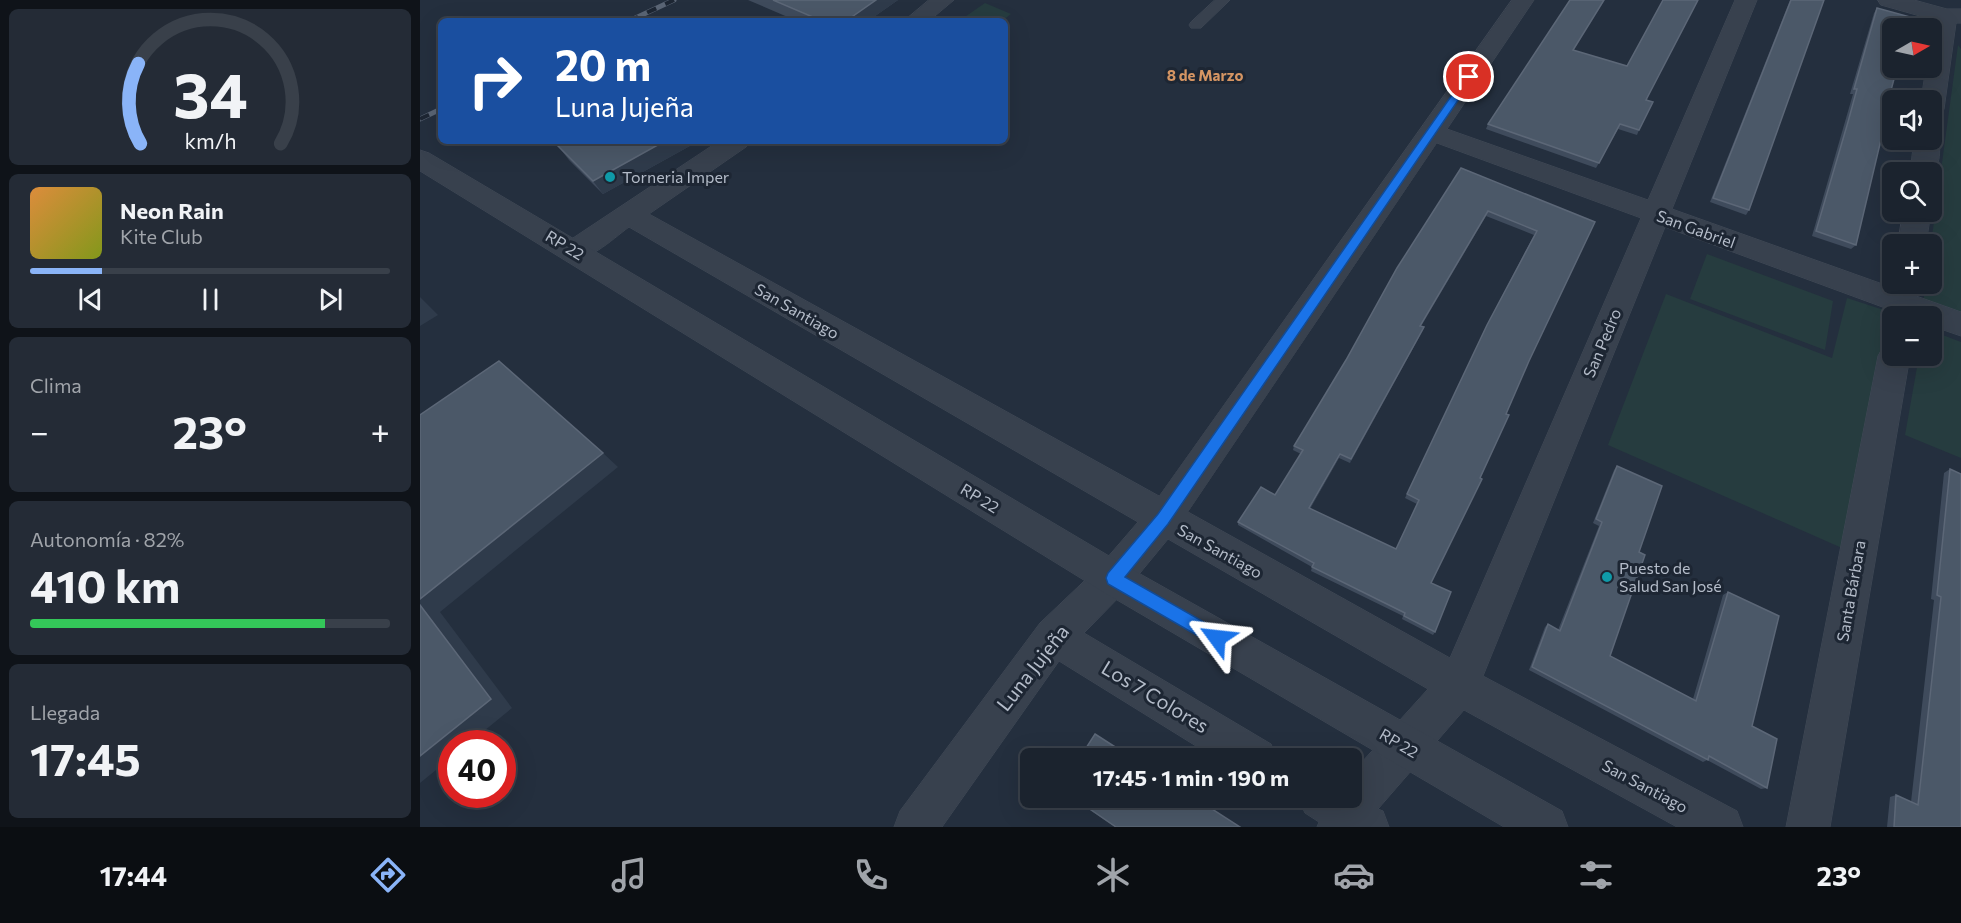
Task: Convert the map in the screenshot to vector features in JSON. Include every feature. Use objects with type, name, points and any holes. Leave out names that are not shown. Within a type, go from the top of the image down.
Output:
[{"type":"street","points":[[919,18],[944,0]]},
{"type":"street","name":"San Pedro","points":[[1343,816],[1459,685],[1746,0]]},
{"type":"street","points":[[1890,0],[1950,16],[1936,90]]},
{"type":"street","name":"Luna Jujeña","points":[[916,827],[1054,636],[1113,578],[1163,519],[1431,132],[1516,1]]},
{"type":"street","name":"San Gabriel","points":[[1431,132],[1903,301],[1961,324]]},
{"type":"street","points":[[574,251],[733,144]]},
{"type":"street","name":"RP 22","points":[[420,159],[1113,578],[1546,827]]},
{"type":"street","name":"San Santiago","points":[[628,214],[1163,519],[1459,685],[1721,827]]},
{"type":"street","name":"Santa Bárbara","points":[[1808,827],[1892,366]]},
{"type":"street","name":"Los 7 Colores","points":[[1054,636],[1238,748]]},
{"type":"lane","points":[[1196,25],[1222,0]]},
{"type":"green space","points":[[985,3],[1011,14],[1006,18],[963,18]]},
{"type":"green space","points":[[1958,45],[1961,49],[1961,315],[1942,308],[1942,306],[1923,302],[1924,294],[1942,294],[1942,234],[1932,234],[1934,222],[1942,222],[1942,163]]},
{"type":"green space","points":[[1707,254],[1833,301],[1825,350],[1690,299]]},
{"type":"green space","points":[[1666,294],[1832,358],[1847,298],[1882,309],[1882,366],[1886,366],[1851,552],[1608,445]]},
{"type":"green space","points":[[1942,335],[1961,342],[1961,458],[1905,435],[1917,366],[1942,366]]},
{"type":"building","points":[[773,0],[876,0],[850,18],[815,18]]},
{"type":"building","points":[[1570,0],[1604,0],[1573,50],[1627,66],[1663,0],[1698,0],[1646,100],[1653,102],[1639,130],[1620,124],[1599,163],[1488,124]]},
{"type":"building","points":[[1791,0],[1824,0],[1749,210],[1713,198]]},
{"type":"building","points":[[1877,8],[1910,17],[1882,18],[1882,78],[1894,78],[1891,90],[1882,90],[1882,135],[1856,245],[1816,231],[1857,89],[1854,89]]},
{"type":"building","points":[[563,144],[660,144],[593,181],[558,146]]},
{"type":"building","points":[[1461,168],[1595,222],[1529,361],[1506,414],[1509,415],[1480,478],[1482,479],[1431,583],[1451,592],[1435,632],[1404,616],[1405,613],[1312,567],[1314,563],[1238,522],[1261,487],[1275,495],[1303,450],[1294,446],[1346,360],[1397,268]],"holes":[[[1488,211],[1537,231],[1487,325],[1407,494],[1419,500],[1396,549],[1309,508],[1340,454],[1351,459],[1424,327],[1420,326]]]},
{"type":"building","points":[[499,361],[603,453],[420,599],[420,415]]},
{"type":"building","points":[[1617,466],[1662,486],[1639,552],[1645,555],[1610,656],[1696,701],[1728,592],[1779,616],[1752,726],[1777,739],[1767,788],[1709,756],[1708,760],[1532,667],[1548,624],[1560,631],[1602,522],[1596,519]]},
{"type":"building","points":[[1950,469],[1961,474],[1961,827],[1894,827],[1896,795],[1918,805],[1941,597],[1937,595]]},
{"type":"building","points":[[420,605],[491,699],[452,730],[438,730],[438,742],[420,756]]},
{"type":"building","points":[[1095,734],[1117,748],[1086,748]]},
{"type":"building","points":[[1088,808],[1211,808],[1240,827],[1116,827]]},
{"type":"railway","points":[[635,18],[674,0]]},
{"type":"railway","points":[[420,119],[438,110]]},
{"type":"place","name":"Torneria Imper","points":[[610,177]]},
{"type":"place","name":"Puesto de Salud San José","points":[[1607,577]]},
{"type":"district","name":"8 de Marzo","points":[[1205,76]]},
{"type":"route","points":[[1217,638],[1113,578],[1163,519],[1469,77]]}]
